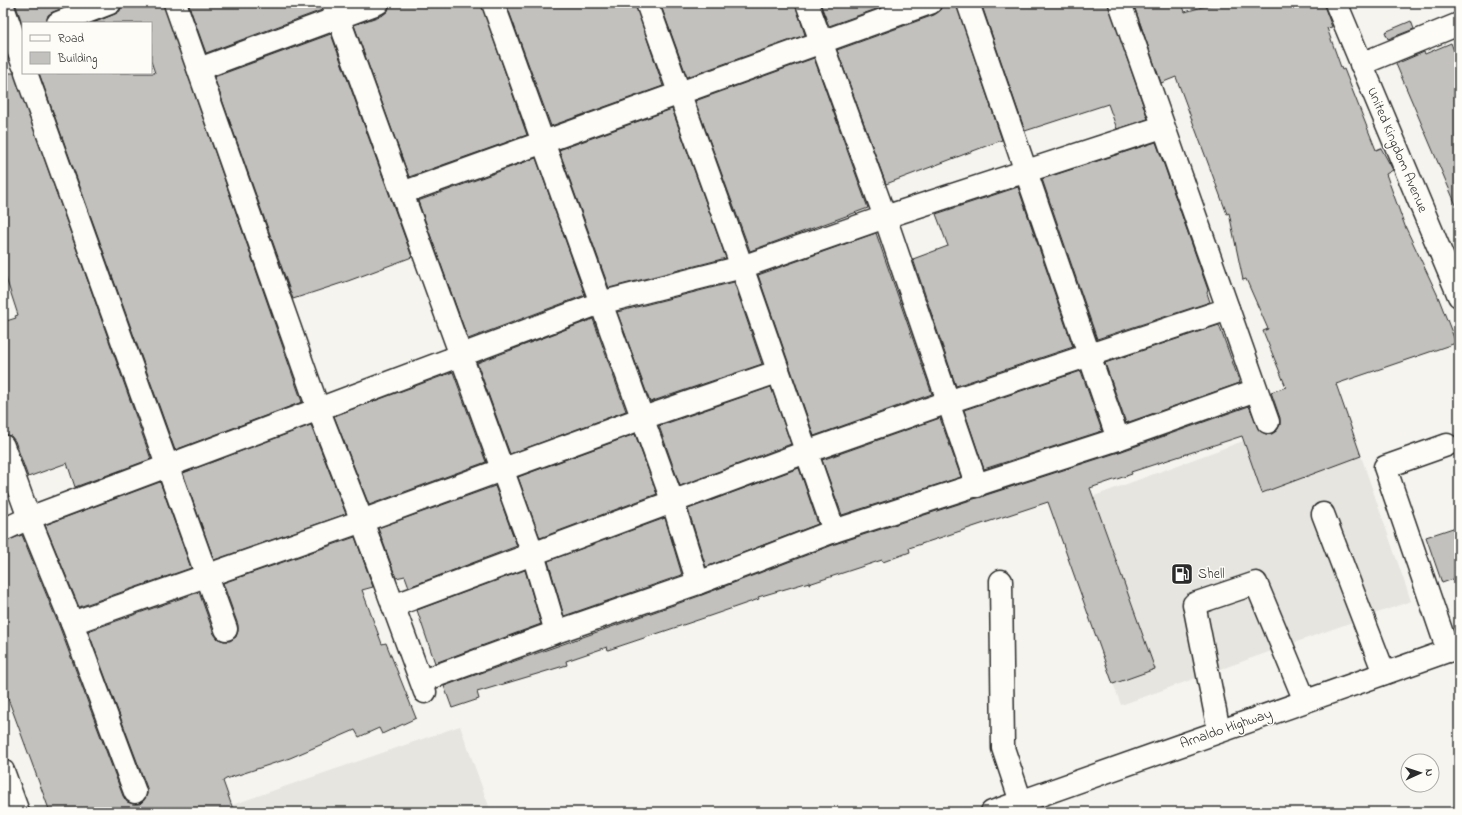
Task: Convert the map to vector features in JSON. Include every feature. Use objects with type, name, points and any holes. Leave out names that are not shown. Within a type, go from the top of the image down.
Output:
[{"type":"street","points":[[61,22],[110,3]]},
{"type":"street","points":[[175,3],[319,411],[362,521],[423,686],[556,632],[698,583],[834,531],[977,486],[1118,439],[1256,390]]},
{"type":"street","points":[[199,69],[336,11],[378,3]]},
{"type":"street","points":[[493,3],[600,303],[643,418],[673,503],[698,583]]},
{"type":"street","points":[[647,3],[742,267],[777,372],[834,531]]},
{"type":"street","points":[[807,3],[885,217],[977,486]]},
{"type":"street","points":[[402,193],[543,143],[679,92],[930,3]]},
{"type":"street","points":[[968,3],[1118,439]]},
{"type":"street","points":[[1120,3],[1162,127],[1268,422]]},
{"type":"street","name":"United Kingdom Avenue","points":[[1336,3],[1459,296]]},
{"type":"street","points":[[3,7],[13,40],[22,62]]},
{"type":"street","points":[[336,11],[533,554],[556,632]]},
{"type":"street","points":[[1361,64],[1459,24]]},
{"type":"street","points":[[26,74],[226,629]]},
{"type":"street","points":[[3,530],[29,518],[319,411],[600,303],[742,267],[885,217],[1162,127]]},
{"type":"street","points":[[393,606],[673,503],[806,452],[948,402],[1228,309]]},
{"type":"street","points":[[72,623],[362,521],[502,468],[777,372]]},
{"type":"street","points":[[1447,445],[1385,467],[1453,649]]},
{"type":"street","points":[[3,446],[29,518],[72,623],[135,792]]},
{"type":"street","points":[[1323,514],[1384,673]]},
{"type":"street","points":[[1001,581],[1003,748],[1021,802]]},
{"type":"street","points":[[1219,731],[1194,604],[1256,583],[1305,701]]},
{"type":"street","name":"Arnaldo Highway","points":[[992,812],[1453,649]]},
{"type":"street","points":[[3,771],[18,812]]},
{"type":"shaded area","name":"Shell","points":[[1343,404],[1411,601],[1121,705],[1051,512]]},
{"type":"shaded area","points":[[460,726],[491,812],[210,812],[232,805]]},
{"type":"building","points":[[15,3],[75,3],[48,15],[46,22],[22,23]]},
{"type":"building","points":[[122,3],[163,3],[302,402],[175,450],[39,74],[155,73],[152,64],[152,22],[95,22],[120,11]]},
{"type":"building","points":[[188,3],[321,3],[322,10],[206,53]]},
{"type":"building","points":[[390,3],[481,3],[527,135],[409,177],[354,25],[383,15],[388,11]]},
{"type":"building","points":[[506,3],[635,3],[663,86],[551,126]]},
{"type":"building","points":[[660,3],[795,3],[805,35],[687,77]]},
{"type":"building","points":[[820,3],[893,3],[829,26]]},
{"type":"building","points":[[942,3],[956,3],[1002,140],[886,184],[837,50],[934,15],[940,11]]},
{"type":"building","points":[[981,3],[1108,3],[1148,119],[1117,129],[1108,104],[1025,131]]},
{"type":"building","points":[[1133,3],[1182,3],[1185,12],[1216,3],[1323,3],[1332,27],[1327,28],[1342,70],[1344,69],[1376,150],[1381,148],[1393,170],[1386,174],[1405,226],[1437,294],[1456,343],[1336,384],[1361,456],[1262,493],[1242,436],[1131,472],[1132,474],[1090,488],[1155,669],[1113,684],[1048,502],[909,548],[910,552],[883,562],[882,560],[809,584],[809,582],[758,597],[759,599],[608,650],[607,647],[566,661],[567,665],[477,692],[479,699],[452,708],[444,686],[702,595],[838,543],[1122,451],[1249,406],[1260,431],[1266,434],[1272,434],[1277,430],[1280,425],[1280,418],[1271,392],[1286,387],[1263,331],[1268,329],[1246,279],[1243,280],[1229,213],[1227,214],[1176,77],[1161,83]]},
{"type":"building","points":[[1411,21],[1414,29],[1388,39],[1385,32]]},
{"type":"building","points":[[331,34],[412,257],[348,281],[293,299],[214,77]]},
{"type":"building","points":[[1451,43],[1459,64],[1459,212],[1396,64],[1424,52],[1425,54]]},
{"type":"building","points":[[814,58],[868,208],[750,251],[695,101]]},
{"type":"building","points":[[3,73],[14,73],[151,459],[75,487],[67,463],[28,477],[15,441],[11,436],[3,434],[3,322],[16,318],[15,316],[18,315],[3,269]]},
{"type":"building","points":[[672,109],[726,258],[609,288],[559,150]]},
{"type":"building","points":[[1156,142],[1208,290],[1207,293],[1210,302],[1097,339],[1042,179]]},
{"type":"building","points":[[536,158],[585,295],[468,339],[418,201]]},
{"type":"building","points":[[1018,187],[1073,347],[956,386],[913,259],[948,246],[936,214]]},
{"type":"building","points":[[876,233],[932,394],[814,436],[758,275]]},
{"type":"building","points":[[734,282],[762,364],[650,402],[617,312]]},
{"type":"building","points":[[593,319],[626,411],[510,454],[477,363]]},
{"type":"building","points":[[1219,325],[1240,383],[1126,423],[1105,363]]},
{"type":"building","points":[[1081,371],[1102,431],[984,469],[964,410]]},
{"type":"building","points":[[453,372],[486,462],[369,505],[334,416]]},
{"type":"building","points":[[771,387],[791,444],[680,486],[659,426]]},
{"type":"building","points":[[940,418],[961,477],[842,515],[822,460]]},
{"type":"building","points":[[311,425],[346,514],[214,560],[183,473]]},
{"type":"building","points":[[635,434],[657,494],[540,538],[518,477]]},
{"type":"building","points":[[799,468],[818,524],[706,567],[688,509]]},
{"type":"building","points":[[160,482],[191,568],[79,607],[45,525]]},
{"type":"building","points":[[495,486],[517,546],[409,587],[405,576],[396,578],[378,528]]},
{"type":"building","points":[[665,518],[682,575],[564,616],[548,561]]},
{"type":"building","points":[[1459,526],[1459,577],[1442,583],[1426,537]]},
{"type":"building","points":[[22,535],[60,628],[123,796],[127,802],[140,804],[147,794],[147,788],[88,631],[199,592],[214,634],[218,639],[230,641],[236,637],[238,625],[223,583],[355,537],[373,587],[362,590],[382,644],[386,643],[416,718],[382,734],[379,728],[359,737],[355,730],[290,758],[226,779],[223,781],[234,812],[50,812],[3,685],[3,542]]},
{"type":"building","points":[[525,570],[541,624],[435,663],[417,610]]},
{"type":"place","name":"Shell","points":[[1182,574]]}]
